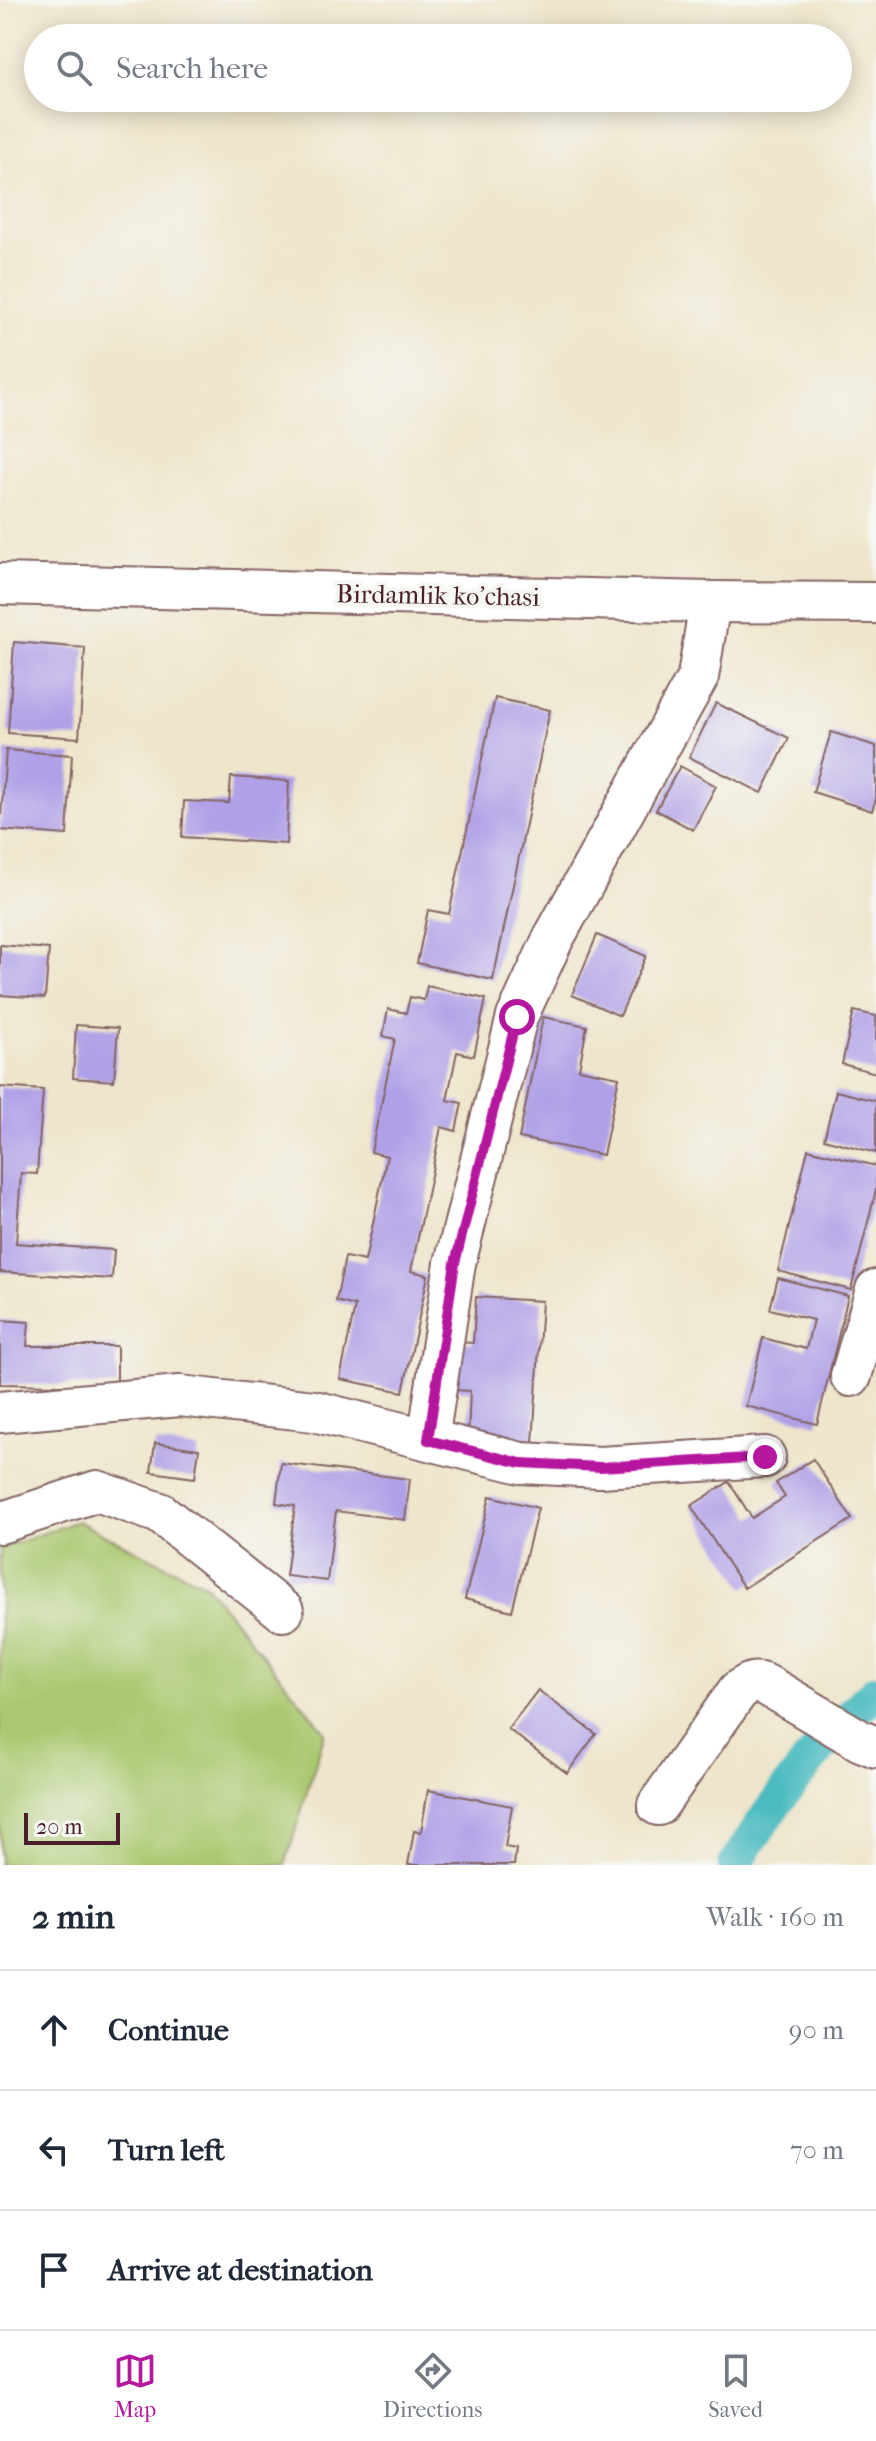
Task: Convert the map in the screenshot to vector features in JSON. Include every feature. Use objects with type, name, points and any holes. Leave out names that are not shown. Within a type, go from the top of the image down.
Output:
[{"type":"street","name":"Birdamlik ko'chasi","points":[[1,590],[876,603]]},
{"type":"street","points":[[428,1440],[455,1263],[517,1017],[553,939],[698,677],[710,602]]},
{"type":"street","points":[[851,1376],[876,1290]]},
{"type":"street","points":[[0,1412],[180,1396],[314,1411],[521,1463],[600,1467],[765,1457]]},
{"type":"street","points":[[0,1523],[97,1491],[160,1513],[283,1611]]},
{"type":"street","points":[[658,1805],[738,1691],[748,1683],[757,1681],[768,1686],[876,1747]]},
{"type":"green space","points":[[77,1521],[206,1585],[325,1732],[285,1865],[0,1865],[0,1549]]},
{"type":"building","points":[[14,642],[85,648],[79,738],[8,733]]},
{"type":"building","points":[[495,698],[550,710],[493,980],[417,963],[428,910],[449,914]]},
{"type":"building","points":[[716,703],[789,738],[762,793],[689,757]]},
{"type":"building","points":[[831,732],[876,746],[876,798],[872,811],[813,792]]},
{"type":"building","points":[[6,750],[72,755],[67,835],[0,830]]},
{"type":"building","points":[[680,766],[716,786],[693,830],[656,810]]},
{"type":"building","points":[[231,777],[289,781],[286,844],[182,837],[184,801],[229,803]]},
{"type":"building","points":[[597,935],[646,956],[620,1016],[572,995]]},
{"type":"building","points":[[0,945],[49,949],[45,998],[0,995]]},
{"type":"building","points":[[427,986],[486,999],[474,1056],[457,1052],[447,1100],[462,1103],[456,1131],[441,1127],[411,1271],[428,1275],[403,1392],[340,1379],[355,1306],[336,1301],[345,1257],[365,1261],[387,1156],[371,1152],[395,1039],[383,1036],[388,1009],[406,1013],[410,997],[424,1000]]},
{"type":"building","points":[[854,1011],[876,1016],[876,1073],[842,1064]]},
{"type":"building","points":[[543,1017],[587,1026],[579,1069],[619,1077],[603,1155],[519,1138]]},
{"type":"building","points":[[76,1025],[118,1028],[114,1081],[73,1078]]},
{"type":"building","points":[[0,1087],[43,1090],[37,1174],[21,1173],[16,1243],[114,1250],[112,1279],[0,1272]]},
{"type":"building","points":[[836,1091],[876,1101],[876,1153],[824,1139]]},
{"type":"building","points":[[808,1149],[876,1166],[876,1190],[851,1290],[778,1271]]},
{"type":"building","points":[[778,1278],[848,1296],[817,1424],[746,1406],[763,1338],[806,1349],[813,1320],[770,1309]]},
{"type":"building","points":[[476,1297],[542,1301],[533,1443],[468,1438],[470,1391],[455,1390],[458,1342],[473,1343]]},
{"type":"building","points":[[0,1320],[29,1322],[27,1346],[117,1346],[117,1386],[0,1384]]},
{"type":"building","points":[[155,1443],[199,1449],[195,1478],[151,1472]]},
{"type":"building","points":[[813,1459],[852,1519],[744,1588],[691,1506],[729,1482],[752,1518],[785,1497],[776,1483]]},
{"type":"building","points":[[281,1463],[410,1479],[405,1520],[336,1511],[327,1581],[286,1576],[295,1506],[276,1503]]},
{"type":"building","points":[[490,1496],[538,1508],[512,1611],[465,1599]]},
{"type":"building","points":[[538,1690],[596,1734],[567,1773],[508,1729]]},
{"type":"building","points":[[428,1790],[512,1806],[505,1847],[516,1849],[514,1865],[408,1865],[414,1831],[421,1832]]},
{"type":"waterway","points":[[735,1865],[765,1818],[800,1773],[876,1691]]},
{"type":"route","points":[[517,1017],[455,1263],[428,1440],[521,1463],[600,1467],[765,1457]]}]
